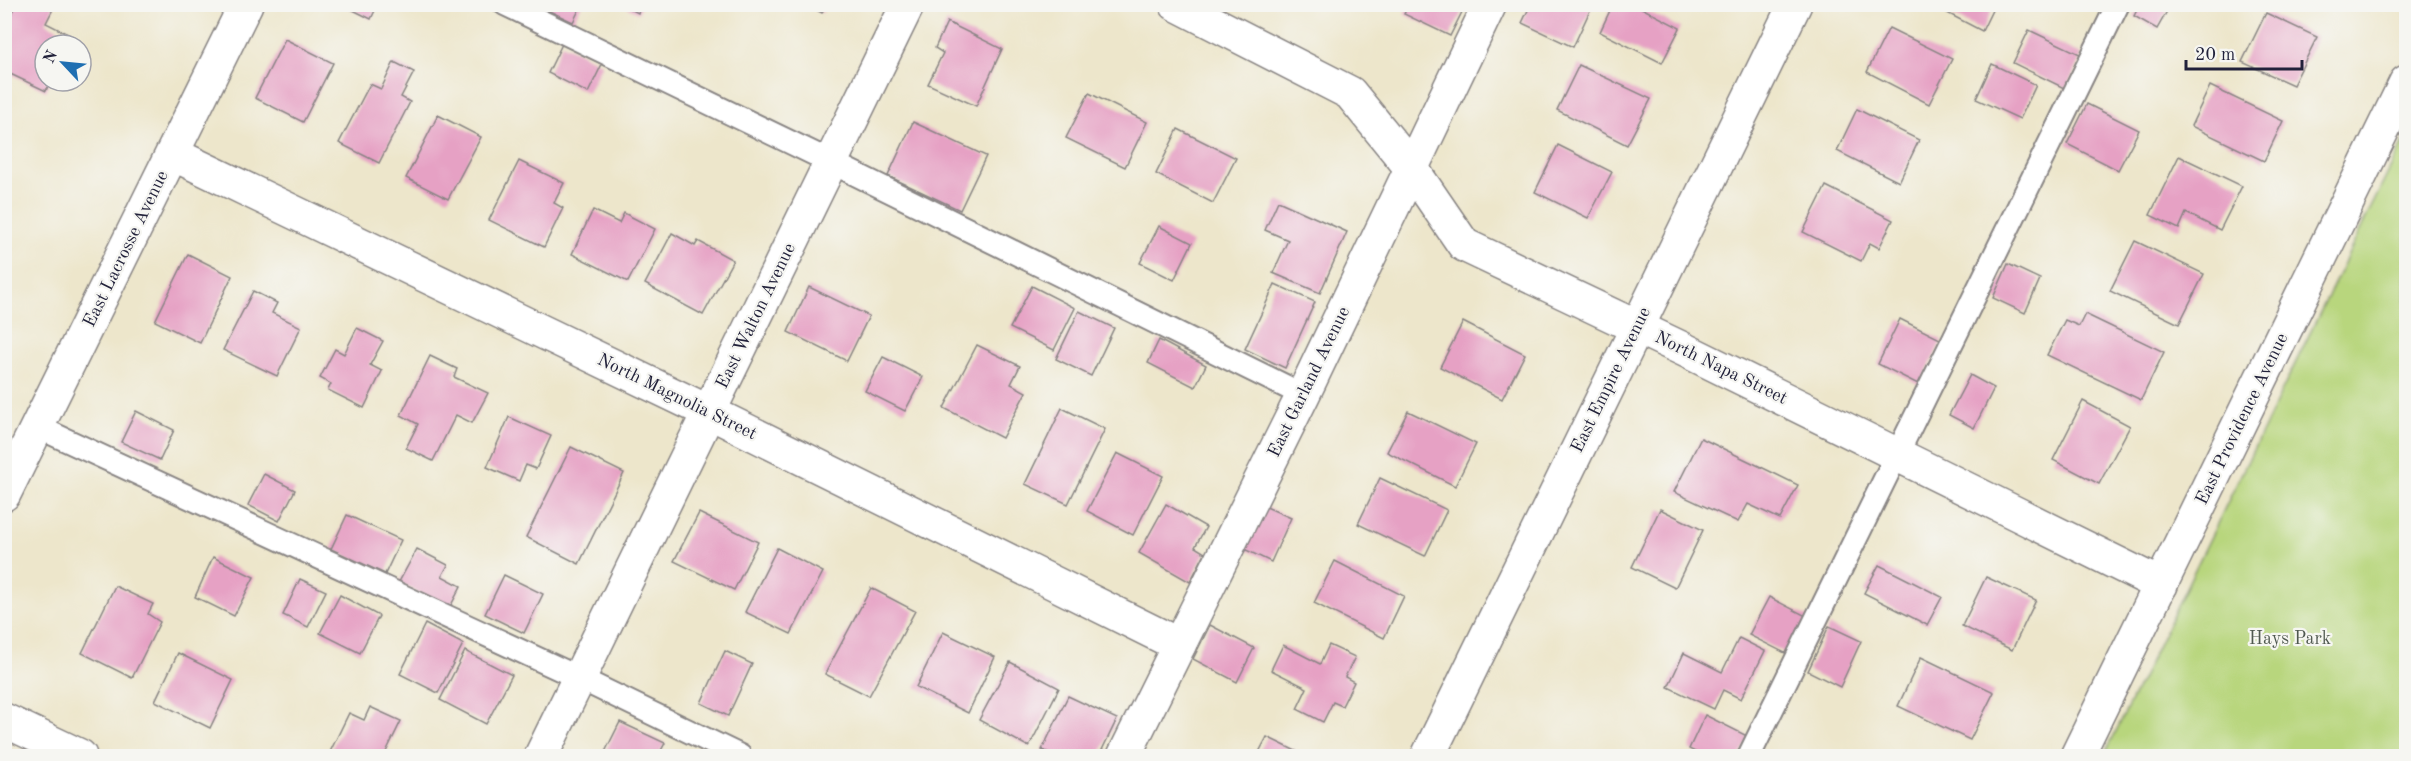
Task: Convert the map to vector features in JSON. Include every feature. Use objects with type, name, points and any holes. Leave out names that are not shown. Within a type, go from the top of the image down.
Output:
[{"type":"street","name":"East Lacrosse Avenue","points":[[4,494],[246,4]]},
{"type":"street","name":"East Walton Avenue","points":[[541,756],[908,4]]},
{"type":"street","name":"North Napa Street","points":[[1176,4],[1350,93],[1412,169],[1464,245],[1897,454],[2161,585]]},
{"type":"street","name":"East Garland Avenue","points":[[1124,756],[1303,395],[1490,4]]},
{"type":"street","name":"East Empire Avenue","points":[[1428,756],[1795,4]]},
{"type":"street","name":"East Providence Avenue","points":[[2077,756],[2406,82]]},
{"type":"street","name":"North Magnolia Street","points":[[173,154],[709,412],[1179,645]]},
{"type":"street","points":[[4,720],[80,756]]},
{"type":"lane","points":[[505,4],[1303,395]]},
{"type":"lane","points":[[1749,756],[2118,4]]},
{"type":"lane","points":[[38,427],[579,678],[740,756]]},
{"type":"green space","name":"Hays Park","points":[[2406,136],[2406,756],[2104,756]]},
{"type":"building","points":[[16,4],[48,4],[54,7],[46,23],[66,33],[33,33],[33,85],[4,71],[4,29]]},
{"type":"building","points":[[341,4],[378,4],[371,19]]},
{"type":"building","points":[[548,4],[582,4],[573,22],[545,9]]},
{"type":"building","points":[[621,4],[642,4],[638,13]]},
{"type":"building","points":[[805,4],[826,4],[822,13]]},
{"type":"building","points":[[1409,4],[1466,4],[1450,36],[1404,14]]},
{"type":"building","points":[[1531,4],[1593,4],[1573,47],[1522,23]]},
{"type":"building","points":[[1613,4],[1634,4],[1680,28],[1662,63],[1600,32]]},
{"type":"building","points":[[1930,4],[1995,4],[1982,31]]},
{"type":"building","points":[[2140,4],[2171,4],[2157,29],[2134,16]]},
{"type":"building","points":[[2266,13],[2317,37],[2293,85],[2242,62]]},
{"type":"building","points":[[947,22],[1002,49],[976,106],[928,84],[943,53],[935,48]]},
{"type":"building","points":[[1889,28],[1952,59],[1929,104],[1867,72]]},
{"type":"building","points":[[2029,30],[2082,55],[2066,89],[2013,63]]},
{"type":"building","points":[[285,39],[333,63],[303,122],[255,98]]},
{"type":"building","points":[[562,44],[602,64],[588,93],[548,73]]},
{"type":"building","points":[[394,62],[414,72],[401,97],[410,102],[379,163],[339,143],[370,84],[381,89]]},
{"type":"building","points":[[1992,64],[2036,85],[2020,119],[1976,99]]},
{"type":"building","points":[[1579,65],[1651,99],[1627,145],[1557,110]]},
{"type":"building","points":[[2210,86],[2283,121],[2264,161],[2191,126]]},
{"type":"building","points":[[1089,93],[1147,122],[1125,167],[1066,138]]},
{"type":"building","points":[[2087,104],[2139,130],[2118,170],[2067,144]]},
{"type":"building","points":[[1857,109],[1919,140],[1899,182],[1837,151]]},
{"type":"building","points":[[438,115],[481,137],[448,199],[406,178]]},
{"type":"building","points":[[913,122],[986,156],[960,210],[888,176]]},
{"type":"building","points":[[1178,129],[1236,158],[1213,203],[1156,174]]},
{"type":"building","points":[[1558,145],[1612,172],[1588,218],[1535,192]]},
{"type":"building","points":[[2179,156],[2242,186],[2220,230],[2186,213],[2179,229],[2150,215]]},
{"type":"building","points":[[519,161],[564,183],[554,203],[563,208],[544,247],[489,220]]},
{"type":"building","points":[[1826,186],[1893,220],[1879,248],[1870,243],[1861,261],[1803,232]]},
{"type":"building","points":[[1278,201],[1347,232],[1320,293],[1273,273],[1288,240],[1265,230]]},
{"type":"building","points":[[593,210],[619,223],[624,213],[655,229],[628,282],[572,254]]},
{"type":"building","points":[[1159,226],[1192,243],[1174,280],[1140,263]]},
{"type":"building","points":[[672,233],[695,246],[698,241],[733,260],[703,315],[645,284]]},
{"type":"building","points":[[2135,241],[2204,274],[2179,324],[2110,291]]},
{"type":"building","points":[[188,254],[232,276],[200,343],[155,321]]},
{"type":"building","points":[[2008,264],[2040,279],[2025,313],[1993,298]]},
{"type":"building","points":[[1275,284],[1315,302],[1285,368],[1245,349]]},
{"type":"building","points":[[1032,286],[1075,308],[1054,350],[1010,328]]},
{"type":"building","points":[[809,287],[869,316],[847,361],[788,332]]},
{"type":"building","points":[[253,291],[277,303],[272,313],[301,327],[277,376],[223,350]]},
{"type":"building","points":[[1079,311],[1114,328],[1091,376],[1056,359]]},
{"type":"building","points":[[2085,314],[2164,352],[2141,400],[2047,355],[2065,320],[2079,326]]},
{"type":"building","points":[[1900,319],[1942,340],[1920,385],[1878,364]]},
{"type":"building","points":[[1463,322],[1525,354],[1502,399],[1440,367]]},
{"type":"building","points":[[357,328],[383,341],[370,365],[382,371],[364,408],[328,390],[331,384],[320,378],[335,349],[344,354]]},
{"type":"building","points":[[1159,340],[1206,365],[1195,387],[1148,363]]},
{"type":"building","points":[[977,345],[1020,366],[1011,384],[1026,392],[1002,438],[944,408]]},
{"type":"building","points":[[430,356],[457,369],[454,377],[488,393],[472,423],[456,415],[433,461],[406,448],[418,424],[401,415]]},
{"type":"building","points":[[883,357],[923,377],[905,411],[865,391]]},
{"type":"building","points":[[1970,375],[1994,388],[1974,428],[1949,415]]},
{"type":"building","points":[[2083,401],[2130,426],[2099,484],[2053,460]]},
{"type":"building","points":[[1062,408],[1105,429],[1068,504],[1025,484]]},
{"type":"building","points":[[136,411],[174,430],[160,460],[121,442]]},
{"type":"building","points":[[1408,411],[1476,444],[1455,486],[1387,452]]},
{"type":"building","points":[[509,417],[551,436],[536,469],[526,465],[519,481],[487,467]]},
{"type":"building","points":[[1701,438],[1798,485],[1780,519],[1748,504],[1738,522],[1674,492]]},
{"type":"building","points":[[571,447],[624,473],[579,564],[526,537]]},
{"type":"building","points":[[1117,453],[1163,476],[1133,535],[1087,511]]},
{"type":"building","points":[[264,474],[295,490],[279,521],[248,505]]},
{"type":"building","points":[[1380,478],[1447,510],[1425,556],[1358,524]]},
{"type":"building","points":[[1166,504],[1206,527],[1195,547],[1205,553],[1190,582],[1139,553]]},
{"type":"building","points":[[1264,506],[1291,518],[1271,562],[1244,549]]},
{"type":"building","points":[[1660,509],[1703,530],[1675,588],[1632,567]]},
{"type":"building","points":[[699,513],[758,542],[734,590],[674,561]]},
{"type":"building","points":[[347,515],[401,540],[385,574],[331,549]]},
{"type":"building","points":[[777,548],[823,572],[791,634],[745,612]]},
{"type":"building","points":[[417,549],[448,565],[442,576],[461,586],[449,609],[399,582]]},
{"type":"building","points":[[213,557],[254,577],[234,616],[195,597]]},
{"type":"building","points":[[1335,561],[1404,596],[1384,638],[1314,603]]},
{"type":"building","points":[[1879,565],[1942,597],[1927,625],[1864,593]]},
{"type":"building","points":[[504,575],[543,594],[524,633],[485,614]]},
{"type":"building","points":[[1986,577],[2036,600],[2012,650],[1962,626]]},
{"type":"building","points":[[300,579],[326,591],[308,627],[283,615]]},
{"type":"building","points":[[115,586],[153,604],[148,614],[160,622],[132,678],[82,653]]},
{"type":"building","points":[[871,588],[915,611],[869,696],[825,674]]},
{"type":"building","points":[[340,595],[379,616],[360,653],[320,633]]},
{"type":"building","points":[[1769,597],[1808,617],[1789,655],[1749,635]]},
{"type":"building","points":[[425,624],[463,644],[438,693],[400,674]]},
{"type":"building","points":[[1210,625],[1254,648],[1237,682],[1193,659]]},
{"type":"building","points":[[1829,626],[1861,641],[1840,687],[1808,671]]},
{"type":"building","points":[[943,632],[995,657],[968,713],[916,687]]},
{"type":"building","points":[[1739,638],[1765,651],[1741,699],[1723,690],[1714,709],[1668,687],[1684,653],[1722,672]]},
{"type":"building","points":[[1283,645],[1320,664],[1329,645],[1355,657],[1345,677],[1354,682],[1342,706],[1333,702],[1323,722],[1297,709],[1307,688],[1271,670]]},
{"type":"building","points":[[465,651],[512,675],[486,724],[440,700]]},
{"type":"building","points":[[725,651],[752,664],[728,716],[701,703]]},
{"type":"building","points":[[178,653],[233,680],[210,728],[155,701]]},
{"type":"building","points":[[1921,657],[1994,692],[1970,740],[1898,706]]},
{"type":"building","points":[[1010,662],[1059,688],[1029,747],[979,720]]},
{"type":"building","points":[[1068,696],[1117,719],[1099,756],[1057,756],[1042,750]]},
{"type":"building","points":[[370,707],[401,721],[384,756],[328,756],[349,713],[364,720]]},
{"type":"building","points":[[1705,715],[1749,737],[1739,756],[1703,756],[1689,749]]},
{"type":"building","points":[[620,722],[665,743],[658,756],[603,756]]},
{"type":"building","points":[[1267,737],[1306,756],[1257,756]]}]
